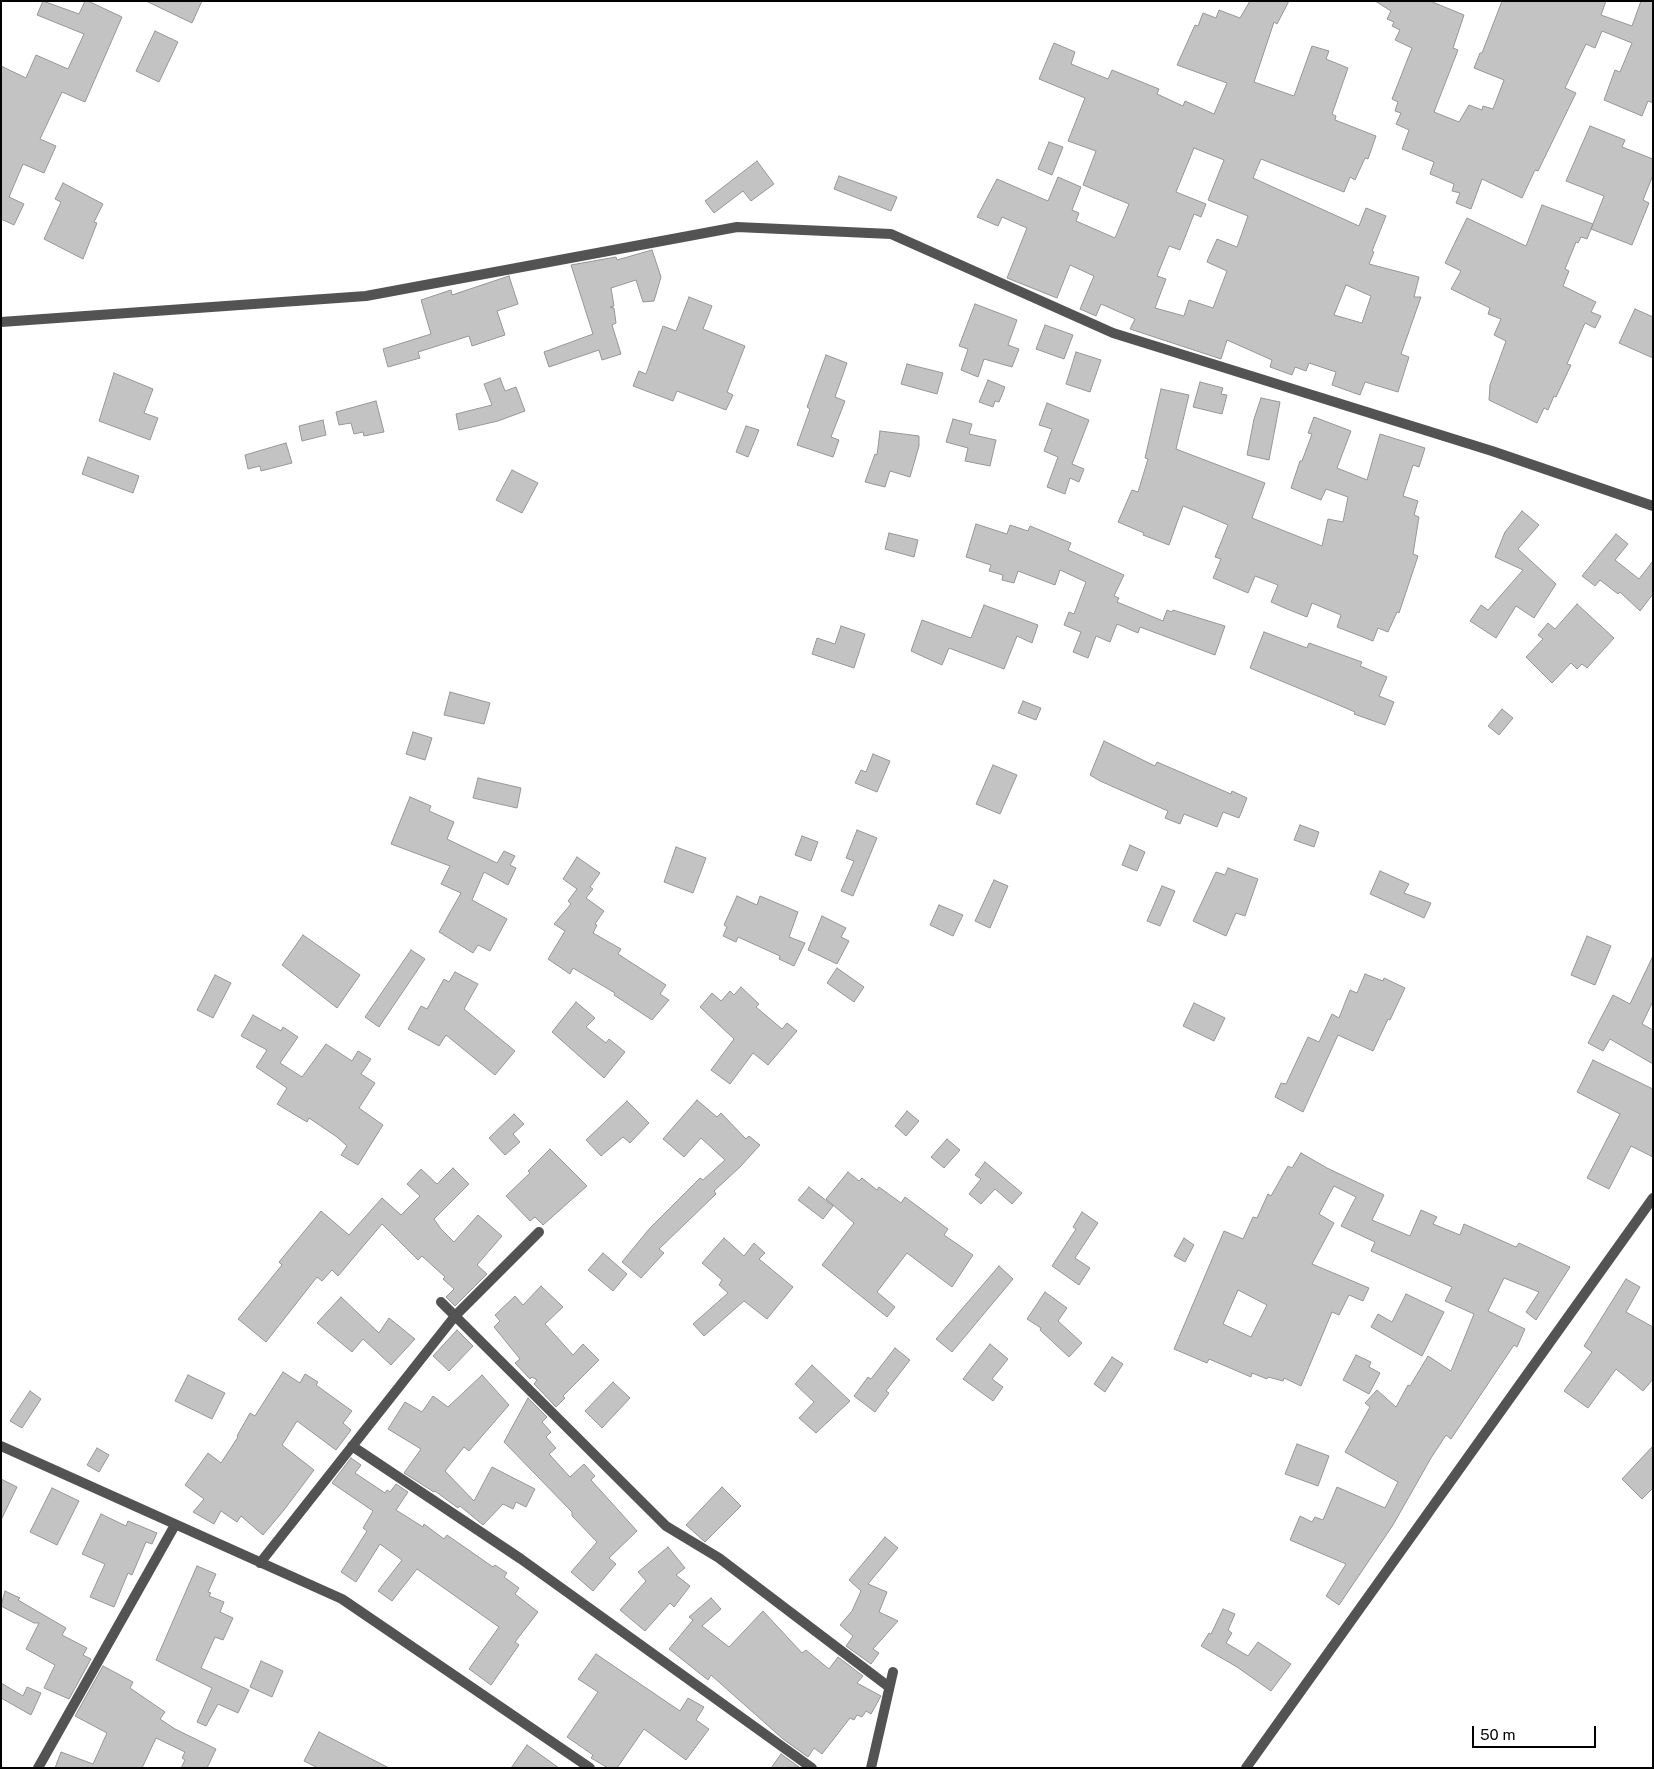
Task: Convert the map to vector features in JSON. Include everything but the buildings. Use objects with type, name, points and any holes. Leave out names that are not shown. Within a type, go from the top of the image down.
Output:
[{"type":"street","points":[[1,322],[366,296],[737,227],[891,234],[1113,333],[1492,451],[1653,506]]},
{"type":"street","points":[[1246,1768],[1653,1198]]},
{"type":"street","points":[[260,1563],[455,1316],[539,1232]]},
{"type":"street","points":[[441,1302],[666,1526],[719,1558],[889,1687]]},
{"type":"street","points":[[1,1446],[342,1599],[590,1768]]},
{"type":"street","points":[[352,1446],[521,1559],[812,1768]]},
{"type":"street","points":[[38,1768],[175,1525]]},
{"type":"street","points":[[871,1768],[893,1672]]}]
